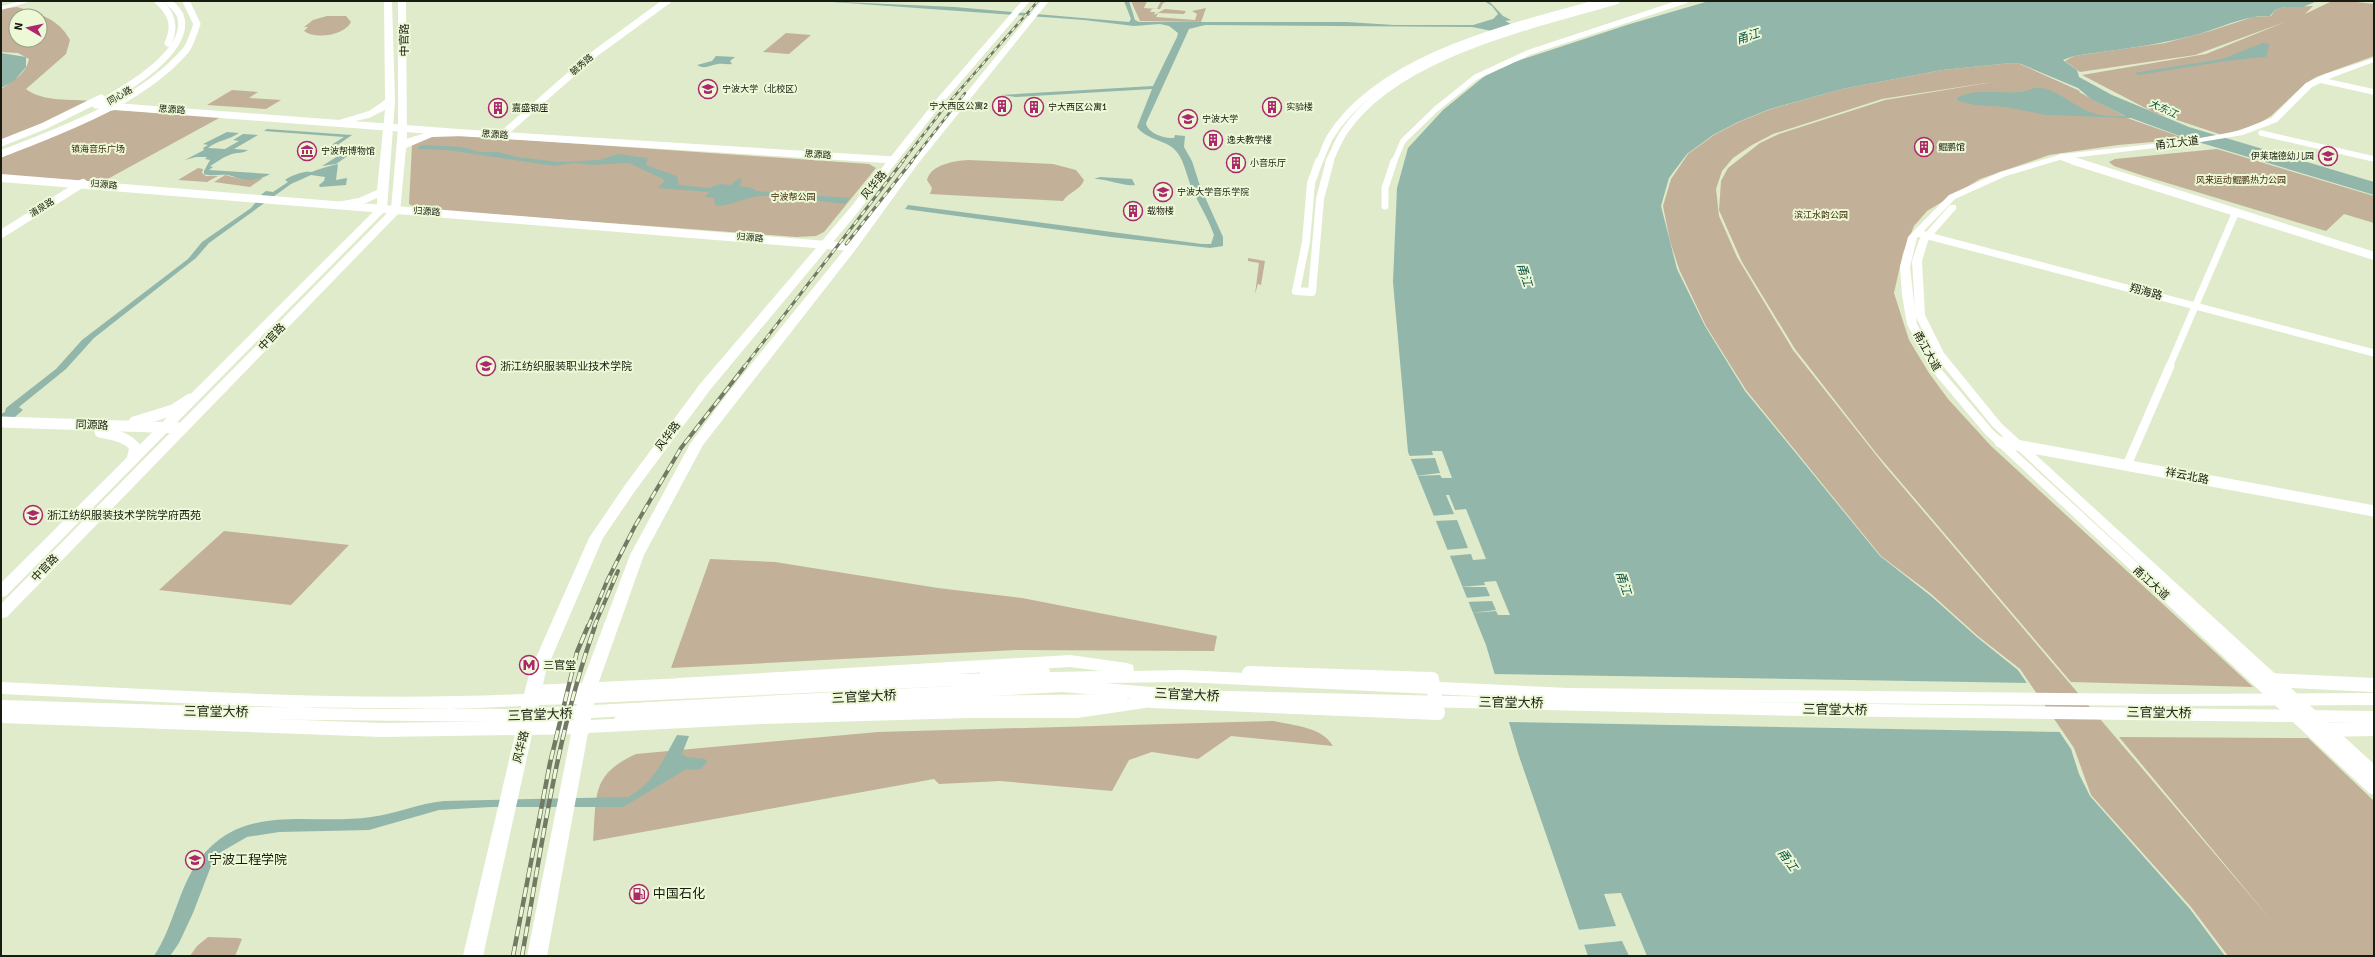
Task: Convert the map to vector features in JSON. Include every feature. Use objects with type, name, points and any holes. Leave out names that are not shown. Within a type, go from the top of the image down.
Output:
[{"type":"main road","points":[[1,5],[16,1]]},
{"type":"main road","points":[[1,8],[29,1]]},
{"type":"main road","name":"中官路","points":[[1,592],[382,209],[382,192],[390,101],[388,1]]},
{"type":"main road","name":"中官路","points":[[1,613],[396,210],[403,128],[402,1]]},
{"type":"main road","name":"风华路","points":[[473,956],[494,857],[526,728],[538,671],[558,621],[596,538],[630,488],[705,387],[825,245],[938,103],[1026,1]]},
{"type":"main road","name":"风华路","points":[[537,956],[582,728],[588,690],[637,555],[697,444],[732,397],[852,247],[910,169],[1045,1]]},
{"type":"main road","name":"甬江大道","points":[[2374,60],[2309,85],[2274,120],[2240,133],[2193,144],[2075,159],[2036,169],[1966,196],[1922,234],[1913,237],[1905,267],[1907,295],[1912,324],[1937,371],[1957,396],[2000,442],[2374,789]]},
{"type":"main road","name":"甬江大道","points":[[2374,66],[2328,82],[2320,87],[2284,121],[2261,133],[2231,140],[2075,159],[2003,174],[1952,197],[1922,234],[1917,262],[1920,315],[1939,354],[1997,425],[2374,773]]},
{"type":"main road","points":[[338,122],[376,112],[390,101]]},
{"type":"main road","points":[[401,147],[414,138],[428,134],[465,133]]},
{"type":"main road","points":[[337,205],[362,201],[382,192]]},
{"type":"main road","points":[[588,690],[806,675],[1070,662],[1183,676]]},
{"type":"main road","name":"三官堂大桥","points":[[1,688],[247,698],[414,702],[499,701],[939,680],[1183,676],[1569,694],[2132,700],[2374,699]]},
{"type":"main road","name":"三官堂大桥","points":[[1,706],[237,713],[517,716],[1063,686],[1185,696],[1796,710],[2374,717]]},
{"type":"main road","points":[[582,728],[761,718],[968,712],[1077,712],[1185,696]]},
{"type":"street","points":[[1,144],[44,126],[96,101],[136,76],[151,64],[165,48],[173,33],[172,16],[167,8],[158,1]]},
{"type":"street","name":"同心路","points":[[1,147],[104,105],[143,77],[173,48],[182,31],[182,20],[178,10],[168,1]]},
{"type":"street","name":"同心路","points":[[1,150],[104,105],[149,77],[179,49],[188,31],[190,19],[185,8],[177,1]]},
{"type":"street","points":[[1,154],[52,133],[151,81],[185,51],[194,35],[197,21],[193,9],[186,1]]},
{"type":"street","name":"毓秀路","points":[[502,135],[593,55],[667,1]]},
{"type":"street","points":[[1605,1],[1456,46],[1407,69],[1365,98],[1332,132],[1312,178],[1305,251],[1296,291],[1312,292],[1314,252],[1326,168],[1336,147],[1351,123],[1372,100],[1397,80],[1444,56],[1480,42],[1616,1]]},
{"type":"street","points":[[1385,206],[1385,188],[1389,172],[1403,141],[1436,109],[1476,77],[1530,52],[1685,1]]},
{"type":"street","points":[[2320,80],[2374,92]]},
{"type":"street","name":"思源路","points":[[104,105],[465,133],[894,160]]},
{"type":"street","points":[[2261,133],[2374,159]]},
{"type":"street","points":[[2075,159],[2235,214],[2374,256]]},
{"type":"street","points":[[2075,159],[2222,205],[2374,250]]},
{"type":"street","name":"归源路","points":[[1,178],[83,183],[852,247]]},
{"type":"street","name":"清泉路","points":[[1,234],[83,183]]},
{"type":"street","points":[[2128,465],[2235,214]]},
{"type":"street","name":"翔海路","points":[[1922,234],[2374,353]]},
{"type":"street","points":[[104,429],[159,416],[173,410],[200,391]]},
{"type":"street","name":"同源路","points":[[1,422],[104,429],[180,431]]},
{"type":"street","name":"同源路","points":[[1,429],[104,429]]},
{"type":"street","points":[[104,429],[131,441],[135,447],[132,460]]},
{"type":"street","name":"祥云北路","points":[[2000,442],[2374,511]]},
{"type":"street","points":[[1,716],[382,730],[582,728],[641,717],[868,704],[1148,701],[1438,713],[1432,679],[1186,671],[1012,673],[533,692]]},
{"type":"street","points":[[2256,680],[2374,685]]},
{"type":"street","points":[[2310,731],[2326,729],[2374,729]]},
{"type":"green space","points":[[1131,1],[1147,1],[1144,8],[1157,9],[1152,9],[1150,12],[1155,12],[1154,15],[1165,9],[1186,11],[1184,14],[1158,13],[1156,17],[1195,20],[1197,14],[1192,11],[1206,8],[1201,22],[1136,21],[1140,21]]},
{"type":"green space","points":[[1161,1],[1169,1],[1163,3],[1160,9],[1157,9]]},
{"type":"green space","points":[[2348,1],[2374,4],[2374,56],[2316,77],[2306,83],[2271,116],[2256,125],[2222,135],[2153,112],[2082,75],[2206,54],[2285,22],[2195,55],[2080,72],[2065,61],[2074,56],[2165,43],[2210,31],[2253,17],[2271,16],[2275,10],[2284,7],[2313,6],[2305,14],[2330,2]]},
{"type":"green space","points":[[8,8],[8,48],[48,48],[48,18],[66,33],[70,40],[66,54],[26,89],[40,96],[49,98],[92,101],[1,142],[1,89],[22,73],[29,59],[18,53],[1,52],[1,9]]},
{"type":"green space","points":[[327,16],[346,16],[351,22],[343,30],[330,35],[323,36],[309,34],[304,31],[308,27],[304,27],[313,20]]},
{"type":"green space","points":[[786,33],[811,35],[789,54],[763,52]]},
{"type":"green space","name":"滨江水韵公园","points":[[2011,63],[2020,64],[2080,91],[2079,92],[2130,119],[2187,139],[2118,145],[2049,155],[1980,179],[1927,211],[1914,226],[1903,253],[1894,293],[1909,340],[1929,373],[1948,399],[1991,446],[2253,687],[2071,682],[1876,453],[1795,349],[1742,262],[1719,210],[1721,181],[1728,168],[1760,143],[1779,134],[1885,100],[1999,81],[1882,99],[1773,134],[1752,145],[1733,158],[1722,171],[1716,189],[1719,216],[1737,257],[1793,350],[1884,465],[2271,920],[2119,737],[2308,738],[2374,801],[2374,956],[2228,956],[2191,907],[2091,795],[2074,748],[2020,669],[1979,637],[1930,593],[1881,556],[1746,390],[1706,326],[1679,269],[1670,241],[1663,206],[1671,179],[1688,154],[1714,135],[1739,122],[1771,109],[1842,89],[1942,70]]},
{"type":"green space","points":[[232,90],[258,92],[249,98],[281,100],[266,109],[207,105]]},
{"type":"green space","name":"镇海音乐广场","points":[[116,110],[221,117],[102,182],[1,175],[1,155],[105,112]]},
{"type":"green space","name":"宁波帮公园","points":[[439,134],[869,164],[876,168],[824,232],[816,236],[797,237],[419,209],[409,204],[412,145]]},
{"type":"green space","name":"风来运动鲲鹏热力公园","points":[[2217,149],[2374,196],[2374,223],[2344,214],[2326,231],[2144,176],[2114,166],[2109,162],[2115,159]]},
{"type":"green space","points":[[968,160],[1053,164],[1076,170],[1084,180],[1080,187],[1068,195],[1063,201],[930,194],[932,188],[927,180],[933,170],[944,164]]},
{"type":"green space","points":[[198,168],[203,169],[202,173],[206,176],[218,176],[207,182],[178,180]]},
{"type":"green space","points":[[225,175],[241,179],[263,178],[250,187],[214,182]]},
{"type":"green space","points":[[1248,258],[1265,261],[1261,285],[1258,284],[1255,294],[1259,263],[1248,261]]},
{"type":"green space","points":[[224,531],[349,545],[291,605],[159,590]]},
{"type":"green space","points":[[710,559],[775,562],[938,588],[1022,598],[1217,636],[1214,651],[1015,650],[671,668]]},
{"type":"green space","points":[[1274,721],[1315,731],[1328,740],[1333,746],[1231,736],[1198,759],[1152,752],[1129,760],[1112,791],[1000,781],[939,784],[934,779],[593,841],[596,799],[603,779],[610,770],[636,754],[878,732]]},
{"type":"green space","points":[[208,937],[242,939],[235,956],[190,956],[197,946]]},
{"type":"water","points":[[819,1],[955,7],[1129,22],[1131,19],[1124,1],[1129,1],[1135,20],[1139,22],[1347,22],[1394,25],[1473,25],[1493,19],[1498,14],[1492,6],[1484,1],[1489,1],[1503,16],[1511,20],[1505,21],[1511,24],[1492,31],[1472,27],[1205,25],[1189,29],[1146,123],[1147,127],[1157,135],[1170,138],[1174,138],[1175,135],[1185,136],[1184,147],[1192,161],[1200,186],[1223,237],[1223,246],[1210,248],[1111,237],[905,209],[908,205],[1211,244],[1214,235],[1193,191],[1179,155],[1169,145],[1150,137],[1137,127],[1152,89],[1016,97],[1001,95],[1153,86],[1177,37],[1178,33],[1169,26],[1160,24],[1134,26],[1084,20]]},
{"type":"water","name":"甬江","points":[[1709,1],[2317,1],[2303,7],[2284,7],[2275,10],[2270,16],[2260,16],[2240,20],[2177,39],[2074,56],[2063,60],[2077,70],[2079,77],[2112,95],[2189,127],[2374,182],[2374,195],[2188,139],[2131,118],[2047,115],[2005,107],[1975,105],[1958,101],[1957,98],[1971,93],[2020,92],[2041,88],[2060,95],[2087,111],[2107,116],[2125,116],[2091,99],[2078,88],[2021,64],[2011,63],[1942,70],[1842,89],[1770,109],[1738,122],[1713,135],[1687,154],[1669,178],[1661,206],[1677,269],[1705,326],[1745,391],[1880,556],[1931,596],[1978,638],[2018,670],[2071,749],[2079,774],[2090,796],[2190,909],[2225,956],[1588,956],[1519,756],[1486,645],[1408,452],[1393,282],[1397,188],[1408,148],[1443,110],[1486,75],[1508,64],[1630,24]]},
{"type":"water","points":[[2263,43],[2269,44],[2267,56],[2265,57],[2217,62],[2138,75],[2134,73],[2222,59]]},
{"type":"water","points":[[1,53],[26,57],[26,67],[14,81],[1,88]]},
{"type":"water","points":[[716,56],[735,57],[730,61],[732,64],[720,64],[705,67],[697,65],[712,61]]},
{"type":"water","points":[[267,129],[352,135],[336,146],[356,148],[356,150],[336,164],[322,166],[346,151],[325,149],[344,137],[264,131]]},
{"type":"water","points":[[227,132],[239,133],[208,148],[225,149],[239,141],[233,140],[243,134],[258,135],[234,149],[248,150],[227,156],[210,166],[213,167],[209,170],[270,174],[253,180],[240,179],[229,175],[207,175],[204,174],[204,171],[210,160],[205,159],[207,157],[196,157],[185,160],[204,150],[203,148],[208,145],[203,144]]},
{"type":"water","points":[[419,146],[463,147],[479,152],[498,152],[518,157],[559,162],[600,160],[617,154],[648,158],[646,165],[677,176],[679,185],[709,188],[720,184],[730,185],[740,178],[742,179],[739,186],[752,188],[756,191],[850,198],[845,204],[790,197],[759,196],[718,206],[715,205],[714,198],[705,197],[709,192],[658,188],[665,180],[629,163],[591,165],[574,163],[554,166],[447,150],[418,149]]},
{"type":"water","points":[[338,164],[336,180],[347,178],[346,185],[320,187],[319,185],[324,181],[325,177],[311,175],[291,184],[209,243],[196,258],[94,338],[66,369],[19,407],[23,410],[1,429],[1,414],[5,412],[6,408],[56,369],[82,340],[188,259],[202,242],[251,208],[262,194],[266,191],[273,192],[288,182],[285,180],[289,177]]},
{"type":"water","points":[[1100,177],[1132,179],[1135,185],[1126,185],[1094,179]]},
{"type":"water","points":[[677,735],[689,736],[682,754],[687,757],[705,759],[707,762],[701,769],[685,770],[623,807],[491,807],[439,810],[369,830],[279,832],[247,837],[221,852],[213,861],[193,913],[179,943],[170,956],[154,956],[167,932],[186,883],[199,860],[216,842],[236,830],[256,823],[278,820],[348,819],[371,817],[444,801],[628,797],[645,785],[651,778]]},
{"type":"pier","points":[[1432,451],[1442,451],[1452,478],[1442,478],[1440,475],[1415,476],[1440,473],[1435,458],[1409,459],[1408,456],[1433,455]]},
{"type":"pier","points":[[1446,495],[1449,495],[1455,510],[1466,509],[1486,559],[1473,560],[1471,554],[1448,556],[1445,550],[1468,548],[1457,520],[1434,521],[1431,516],[1454,514]]},
{"type":"pier","points":[[1496,581],[1510,615],[1498,615],[1496,611],[1471,613],[1496,610],[1492,601],[1466,602],[1464,598],[1490,596],[1486,587],[1460,587],[1485,585],[1484,582]]},
{"type":"pier","points":[[1492,674],[2029,683],[2061,732],[1507,722]]},
{"type":"pier","points":[[1621,893],[1647,956],[1629,956],[1622,941],[1582,945],[1577,930],[1616,926],[1604,894]]},
{"type":"railway","points":[[902,162],[944,108],[1038,1]]},
{"type":"railway","points":[[911,162],[965,93]]},
{"type":"railway","points":[[744,367],[903,161]]},
{"type":"railway","points":[[846,244],[912,161]]},
{"type":"railway","points":[[588,627],[607,581],[635,526],[681,448],[745,366]]},
{"type":"railway","points":[[594,627],[618,571]]},
{"type":"railway","points":[[513,956],[550,763],[577,652],[588,626]]},
{"type":"railway","points":[[522,956],[560,748],[570,707],[595,626]]},
{"type":"place","name":"宁波大学（北校区）","points":[[708,89]]},
{"type":"place","name":"宁大西区公寓2","points":[[1002,106]]},
{"type":"place","name":"宁大西区公寓1","points":[[1034,107]]},
{"type":"place","name":"实验楼","points":[[1272,107]]},
{"type":"place","name":"嘉盛银座","points":[[498,108]]},
{"type":"place","name":"宁波大学","points":[[1188,119]]},
{"type":"place","name":"逸夫教学楼","points":[[1213,140]]},
{"type":"place","name":"鲲鹏馆","points":[[1924,147]]},
{"type":"place","name":"宁波帮博物馆","points":[[307,151]]},
{"type":"place","name":"伊莱瑞德幼儿园","points":[[2328,156]]},
{"type":"place","name":"小音乐厅","points":[[1236,163]]},
{"type":"place","name":"宁波大学音乐学院","points":[[1163,192]]},
{"type":"place","name":"载物楼","points":[[1133,211]]},
{"type":"place","name":"浙江纺织服装职业技术学院","points":[[486,366]]},
{"type":"place","name":"浙江纺织服装技术学院学府西苑","points":[[33,515]]},
{"type":"place","name":"三官堂","points":[[529,665]]},
{"type":"place","name":"宁波工程学院","points":[[195,860]]},
{"type":"place","name":"中国石化","points":[[639,894]]},
{"type":"water label","name":"大东江","points":[[2163,109]]}]
